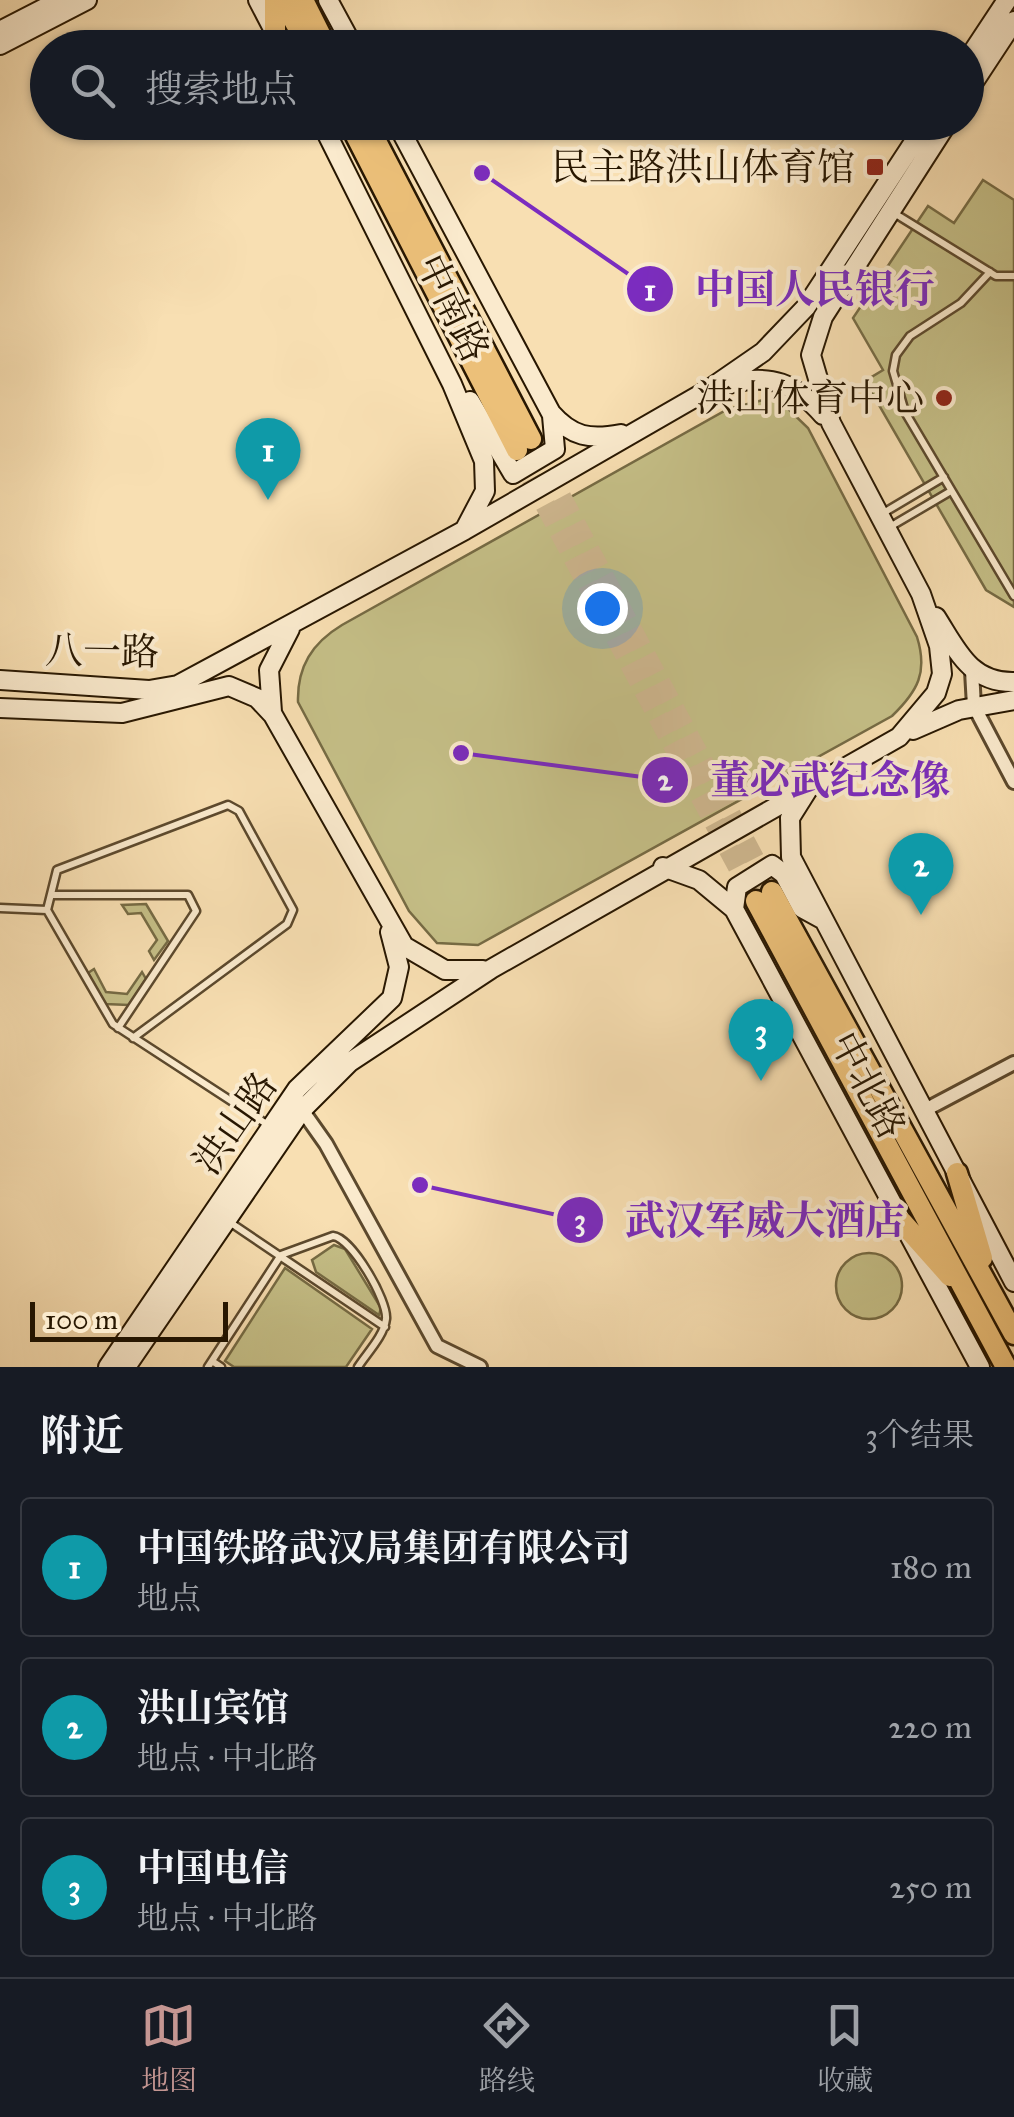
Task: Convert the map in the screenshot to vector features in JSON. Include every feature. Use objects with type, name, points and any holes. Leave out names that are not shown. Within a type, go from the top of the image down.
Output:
[{"type":"main road","points":[[0,31],[60,0]]},
{"type":"main road","points":[[0,45],[87,0]]},
{"type":"main road","points":[[258,0],[274,30]]},
{"type":"main road","points":[[279,0],[279,30]]},
{"type":"main road","points":[[279,0],[298,30]]},
{"type":"main road","points":[[303,0],[318,30]]},
{"type":"main road","points":[[328,0],[344,30]]},
{"type":"main road","points":[[984,35],[1007,0]]},
{"type":"main road","points":[[984,67],[1014,21]]},
{"type":"main road","name":"中南路","points":[[330,140],[452,384],[487,476],[482,499],[465,530]]},
{"type":"main road","name":"中南路","points":[[359,140],[524,444],[375,140]]},
{"type":"main road","name":"中南路","points":[[406,140],[551,413]]},
{"type":"main road","points":[[916,140],[815,312],[810,355],[830,423],[921,594],[972,671],[990,680],[1014,682]]},
{"type":"main road","points":[[708,390],[815,312],[936,140]]},
{"type":"main road","points":[[708,390],[760,378],[785,382],[801,391],[830,423]]},
{"type":"main road","points":[[452,384],[467,395],[513,474],[556,449],[551,413]]},
{"type":"main road","name":"八一路","points":[[0,680],[149,690],[200,674],[465,530],[708,390]]},
{"type":"main road","points":[[551,413],[570,432],[588,438],[636,432]]},
{"type":"main road","points":[[899,736],[926,710],[942,674],[939,646],[921,594]]},
{"type":"main road","points":[[273,715],[269,670],[293,624]]},
{"type":"main road","points":[[0,708],[122,713],[229,686],[252,694],[273,715],[404,946],[435,966],[465,972],[491,969]]},
{"type":"main road","points":[[899,736],[974,706],[1014,700]]},
{"type":"main road","name":"洪山路","points":[[126,1367],[302,1110],[350,1062],[491,969],[899,736]]},
{"type":"main road","name":"中北路","points":[[810,786],[790,818],[787,839],[791,857],[1014,1282]]},
{"type":"main road","points":[[734,910],[737,887],[772,866],[784,874],[802,908],[824,920]]},
{"type":"main road","name":"中北路","points":[[664,868],[699,880],[734,910],[980,1367]]},
{"type":"main road","name":"中北路","points":[[764,897],[983,1299],[1006,1367]]},
{"type":"main road","name":"洪山路","points":[[108,1367],[310,1073],[392,998],[399,966],[388,922]]},
{"type":"main road","points":[[957,1173],[983,1299]]},
{"type":"main road","points":[[902,1222],[983,1299]]},
{"type":"main road","name":"中北路","points":[[983,1299],[1014,1334]]},
{"type":"street","points":[[972,671],[974,706],[1014,782]]},
{"type":"street","points":[[926,1110],[1014,1063]]},
{"type":"street","points":[[302,1110],[326,1144],[437,1346],[480,1367]]},
{"type":"lane","points":[[890,210],[990,272],[1014,276]]},
{"type":"lane","points":[[990,272],[961,303],[910,336],[893,364],[900,400],[1014,596]]},
{"type":"lane","points":[[883,522],[944,478]]},
{"type":"lane","points":[[883,522],[952,491]]},
{"type":"lane","points":[[134,1038],[287,924],[292,910],[238,811],[228,804],[57,870],[47,910],[118,1028],[271,1127]]},
{"type":"lane","points":[[51,896],[188,895],[196,912],[118,1028]]},
{"type":"lane","points":[[0,908],[47,910]]},
{"type":"lane","points":[[227,1221],[384,1326]]},
{"type":"lane","points":[[220,1367],[210,1364],[281,1255],[341,1237],[385,1304],[384,1326],[358,1367]]},
{"type":"shaded area","name":"洪山体育中心","points":[[983,180],[1014,200],[1014,607],[986,590],[865,381],[883,370],[853,318],[928,206],[954,223]]},
{"type":"shaded area","points":[[763,400],[780,401],[808,428],[917,637],[921,671],[914,689],[892,716],[478,945],[437,943],[409,911],[298,702],[300,678],[308,657],[342,625],[728,409]]},
{"type":"shaded area","points":[[146,904],[168,941],[154,960],[149,951],[157,940],[141,913],[128,914],[122,905]]},
{"type":"shaded area","points":[[94,969],[106,992],[127,994],[142,972],[146,979],[129,1005],[105,1004],[88,973]]},
{"type":"shaded area","points":[[334,1245],[345,1249],[381,1308],[379,1315],[316,1272],[312,1260]]},
{"type":"shaded area","points":[[869,1253],[893,1262],[902,1286],[893,1310],[869,1319],[845,1310],[836,1286],[845,1262]]},
{"type":"shaded area","points":[[285,1268],[372,1329],[346,1367],[234,1367],[225,1361]]},
{"type":"tunnel","points":[[533,444],[769,886]]},
{"type":"tunnel","points":[[517,452],[756,901]]},
{"type":"place","name":"民主路洪山体育馆","points":[[875,167]]},
{"type":"place","name":"中国人民银行","points":[[482,173]]},
{"type":"place","name":"洪山体育中心","points":[[944,398]]},
{"type":"place","name":"中国铁路武汉局集团有限公司","points":[[268,500]]},
{"type":"place","name":"董必武纪念像","points":[[461,753]]},
{"type":"place","name":"洪山宾馆","points":[[921,915]]},
{"type":"place","name":"中国电信","points":[[761,1081]]},
{"type":"place","name":"武汉军威大酒店","points":[[420,1185]]}]
